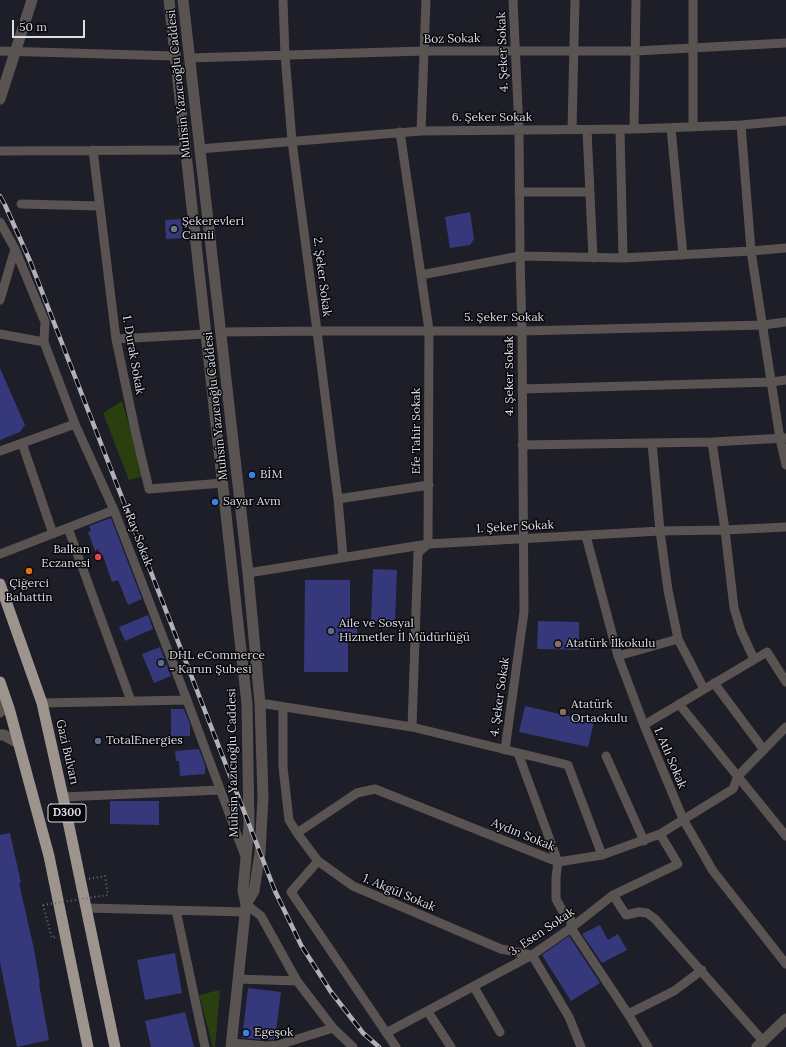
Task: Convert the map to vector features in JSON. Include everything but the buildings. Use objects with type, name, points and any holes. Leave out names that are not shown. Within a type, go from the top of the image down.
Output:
[{"type":"highway","name":"Gazi Bulvarı","points":[[0,584],[42,703],[81,880],[115,1047]]},
{"type":"highway","name":"D300","points":[[0,682],[49,856],[88,1047]]},
{"type":"street","points":[[0,99],[32,0]]},
{"type":"street","name":"Muhsin Yazıcıoğlu Caddesi","points":[[169,0],[247,704],[249,826],[243,890],[246,908],[231,1045]]},
{"type":"street","name":"Muhsin Yazıcıoğlu Caddesi","points":[[183,0],[248,573],[260,703],[263,798],[260,853],[254,891],[246,908]]},
{"type":"street","name":"2. Şeker Sokak","points":[[283,0],[285,55],[292,140],[338,500],[343,558]]},
{"type":"street","points":[[421,131],[426,0]]},
{"type":"street","name":"4. Şeker Sokak","points":[[505,750],[524,612],[519,129],[513,0]]},
{"type":"street","points":[[572,130],[575,0]]},
{"type":"street","points":[[634,129],[636,0]]},
{"type":"street","points":[[693,0],[693,127]]},
{"type":"street","name":"Boz Sokak","points":[[190,58],[515,50],[635,51],[786,43]]},
{"type":"street","points":[[0,51],[175,56]]},
{"type":"street","name":"6. Şeker Sokak","points":[[199,149],[400,132],[519,129],[620,130],[741,125],[786,121]]},
{"type":"street","points":[[741,125],[751,251],[772,382],[783,438],[786,465]]},
{"type":"street","points":[[670,128],[684,255]]},
{"type":"street","points":[[586,130],[593,258]]},
{"type":"street","points":[[620,130],[623,258]]},
{"type":"street","name":"Efe Tahir Sokak","points":[[400,132],[430,330],[428,544]]},
{"type":"street","points":[[0,151],[199,149]]},
{"type":"street","name":"1. Durak Sokak","points":[[93,150],[116,339],[149,488],[223,483]]},
{"type":"street","points":[[519,192],[589,192]]},
{"type":"street","points":[[21,204],[100,206]]},
{"type":"street","name":"1. Ray Sokak","points":[[0,222],[15,249],[45,322],[44,342],[75,424],[114,510],[187,700],[246,861]]},
{"type":"street","points":[[422,275],[520,256],[623,258],[786,248]]},
{"type":"street","points":[[0,300],[15,249]]},
{"type":"street","name":"5. Şeker Sokak","points":[[221,332],[430,330],[522,331],[764,325],[786,322]]},
{"type":"street","points":[[0,334],[44,342]]},
{"type":"street","points":[[116,339],[206,334]]},
{"type":"street","points":[[522,389],[772,382],[786,380]]},
{"type":"street","points":[[0,451],[75,424]]},
{"type":"street","points":[[522,445],[712,442],[783,438]]},
{"type":"street","points":[[712,442],[734,608],[741,631],[754,659]]},
{"type":"street","points":[[22,443],[53,534]]},
{"type":"street","points":[[652,443],[660,531],[668,590],[678,639],[704,689]]},
{"type":"street","points":[[338,500],[429,485]]},
{"type":"street","points":[[0,554],[114,510]]},
{"type":"street","name":"1. Şeker Sokak","points":[[248,573],[428,544],[660,531],[786,527]]},
{"type":"street","points":[[68,528],[131,701]]},
{"type":"street","name":"1. Atlı Sokak","points":[[586,536],[618,656],[644,725],[683,819],[713,871],[786,964]]},
{"type":"street","points":[[412,727],[418,553],[428,544]]},
{"type":"street","points":[[618,656],[678,639]]},
{"type":"street","points":[[644,725],[766,652],[786,682]]},
{"type":"street","points":[[714,683],[764,750]]},
{"type":"street","points":[[0,712],[5,698]]},
{"type":"street","points":[[42,703],[187,700]]},
{"type":"street","points":[[247,704],[260,703],[412,727],[568,766],[602,855]]},
{"type":"street","points":[[680,704],[786,836]]},
{"type":"street","name":"1. Akgül Sokak","points":[[283,707],[283,768],[289,820],[318,861],[353,886],[501,949],[532,955]]},
{"type":"street","name":"Aydın Sokak","points":[[297,833],[357,793],[375,789],[558,862],[602,855],[660,834],[733,789],[738,776],[786,727]]},
{"type":"street","points":[[0,735],[4,735],[18,743]]},
{"type":"street","points":[[518,753],[558,862],[556,899],[562,910],[571,920],[571,928],[648,1047]]},
{"type":"street","points":[[606,756],[644,841]]},
{"type":"street","points":[[63,797],[220,790]]},
{"type":"street","name":"3. Esen Sokak","points":[[386,1033],[428,1012],[532,955],[571,928],[613,895],[678,864],[660,834]]},
{"type":"street","points":[[318,861],[291,892],[396,1047]]},
{"type":"street","points":[[613,895],[626,915],[639,912],[647,913],[655,919],[702,970],[760,1044],[786,1019]]},
{"type":"street","points":[[86,908],[176,910],[246,908],[261,916],[297,981],[333,1028],[353,1047]]},
{"type":"street","points":[[176,910],[204,1047]]},
{"type":"street","points":[[532,955],[570,1016],[581,1047]]},
{"type":"street","points":[[628,1014],[674,991],[702,970]]},
{"type":"street","points":[[238,979],[297,981]]},
{"type":"street","points":[[474,987],[500,1032]]},
{"type":"street","points":[[428,1012],[451,1047]]},
{"type":"street","points":[[231,1045],[278,1045],[333,1028]]},
{"type":"path","points":[[65,936],[52,938],[43,906],[108,895],[105,876],[81,880]]},
{"type":"green space","points":[[122,401],[144,476],[129,480],[103,413]]},
{"type":"green space","points":[[220,990],[215,1047],[213,1047],[199,995]]},
{"type":"railway","points":[[0,196],[30,261],[275,891],[301,945],[331,992],[363,1033],[379,1047]]},
{"type":"place","name":"Şekerevleri Camii","points":[[174,229]]},
{"type":"place","name":"BİM","points":[[252,475]]},
{"type":"place","name":"Sayar Avm","points":[[215,502]]},
{"type":"place","name":"Balkan Eczanesi","points":[[98,557]]},
{"type":"place","name":"Çiğerci Bahattin","points":[[29,571]]},
{"type":"place","name":"Aile ve Sosyal Hizmetler İl Müdürlüğü","points":[[331,631]]},
{"type":"place","name":"Atatürk İlkokulu","points":[[558,644]]},
{"type":"place","name":"DHL eCommerce - Karun Şubesi","points":[[161,663]]},
{"type":"place","name":"Atatürk Ortaokulu","points":[[563,712]]},
{"type":"place","name":"TotalEnergies","points":[[98,741]]},
{"type":"place","name":"Egeşok","points":[[246,1033]]}]
